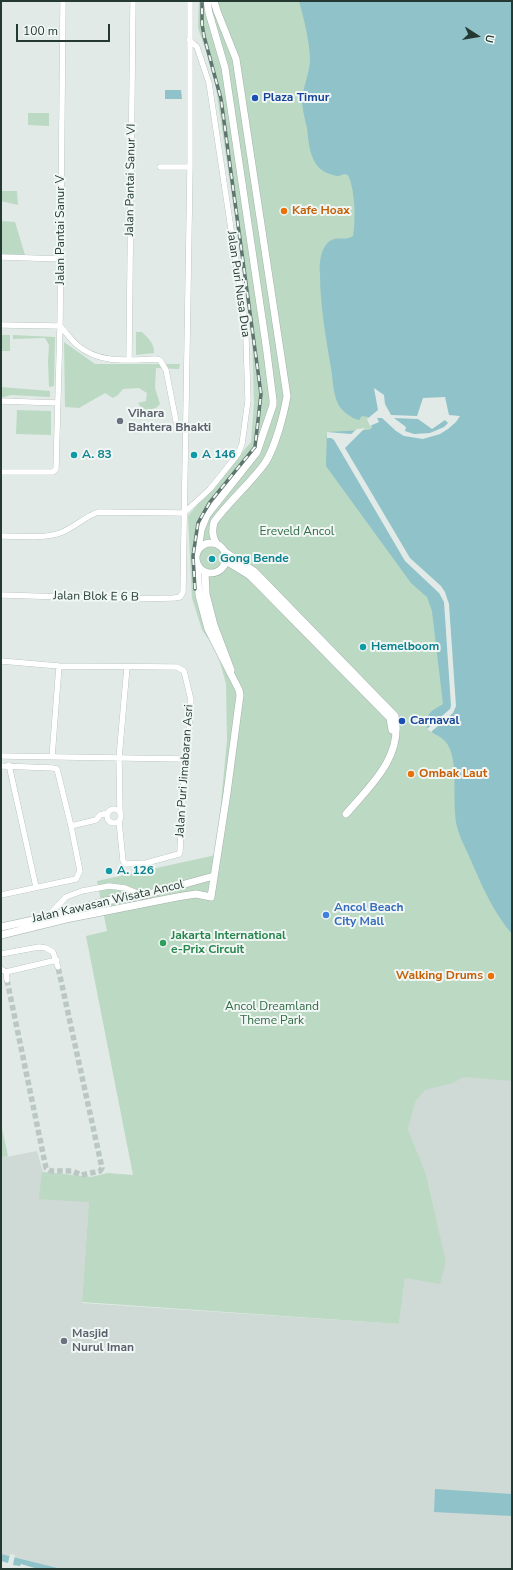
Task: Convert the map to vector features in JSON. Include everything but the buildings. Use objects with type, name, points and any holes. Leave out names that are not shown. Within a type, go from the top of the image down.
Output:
[{"type":"street","name":"Jalan Pantai Sanur V","points":[[1,472],[53,472],[56,469],[62,259],[61,128],[63,1]]},
{"type":"street","name":"Jalan Pantai Sanur VI","points":[[129,360],[133,1]]},
{"type":"street","points":[[1,536],[47,536],[59,533],[76,525],[98,512],[184,513],[186,476],[186,362],[190,167],[190,1]]},
{"type":"street","points":[[207,1],[225,68],[273,405],[257,452],[207,515],[201,530],[196,554],[199,595],[208,629],[240,695],[214,876]]},
{"type":"street","points":[[214,1],[236,59],[287,396],[285,407],[265,463],[214,522],[212,530],[213,538],[225,552],[255,572],[395,716],[397,726],[396,739],[388,762],[378,777],[344,813],[375,774],[384,760],[392,738],[390,718],[251,577],[226,561]]},
{"type":"street","points":[[216,38],[227,36]]},
{"type":"street","name":"Jalan Puri Nusa Dua","points":[[184,513],[210,489],[238,454],[245,431],[248,400],[246,338],[242,302],[209,83],[197,48],[190,40]]},
{"type":"street","points":[[160,167],[190,167]]},
{"type":"street","points":[[1,257],[62,259]]},
{"type":"street","points":[[1,326],[60,326],[77,345],[101,358],[111,360],[155,359],[162,362],[166,370],[176,421]]},
{"type":"street","points":[[263,328],[276,326]]},
{"type":"street","points":[[1,401],[58,403]]},
{"type":"street","name":"Jalan Blok E 6 B","points":[[1,595],[121,598],[180,597],[184,587],[184,513]]},
{"type":"street","points":[[198,550],[207,544],[217,544]]},
{"type":"street","points":[[197,564],[200,569],[205,572],[216,572],[222,569],[226,561],[225,552]]},
{"type":"street","points":[[205,572],[206,594],[214,625],[230,664],[234,682]]},
{"type":"street","name":"Jalan Puri Jimabaran Asri","points":[[1,661],[59,666],[177,667],[184,671],[190,700],[179,854],[146,863],[128,865],[123,861],[119,821]]},
{"type":"street","points":[[52,757],[59,666]]},
{"type":"street","points":[[71,826],[96,820],[102,822],[108,821],[112,823],[119,821],[121,816],[119,758],[127,667]]},
{"type":"street","points":[[1,756],[185,760]]},
{"type":"street","points":[[1,766],[9,765],[57,769],[80,871],[76,879],[1,894]]},
{"type":"street","points":[[9,765],[36,887]]},
{"type":"street","points":[[96,820],[100,815],[107,813],[112,809],[118,809],[120,811]]},
{"type":"street","points":[[107,813],[108,821]]},
{"type":"street","name":"Jalan Kawasan Wisata Ancol","points":[[1,927],[47,917],[106,901],[145,895],[214,876],[211,897],[196,894],[177,897],[81,916],[1,936]]},
{"type":"street","points":[[47,917],[66,897],[82,891],[117,886],[145,895]]},
{"type":"street","points":[[176,887],[177,897]]},
{"type":"street","points":[[1,954],[43,947],[53,952],[57,960],[58,967]]},
{"type":"street","points":[[7,980],[3,971],[57,960]]},
{"type":"shaded area","points":[[512,969],[512,1569],[63,1569],[1,1554],[1,1158],[37,1151],[43,1172],[91,1177],[82,1303],[399,1324],[405,1278],[446,1261],[426,1174],[408,1129],[416,1101]]},
{"type":"green space","name":"Ancol Dreamland Theme Park","points":[[199,1],[512,1],[512,1081],[463,1077],[453,1083],[425,1090],[416,1101],[408,1129],[426,1174],[446,1261],[440,1284],[405,1278],[399,1324],[82,1302],[89,1202],[39,1199],[42,1172],[91,1177],[108,1173],[133,1175],[86,936],[107,931],[97,881],[216,855],[227,740],[226,684],[217,651],[202,630],[192,598],[188,516],[251,442],[254,403],[252,333],[216,88],[198,28]]},
{"type":"green space","points":[[28,113],[49,113],[49,126],[28,125]]},
{"type":"green space","points":[[1,191],[17,191],[18,205],[1,201]]},
{"type":"green space","points":[[1,221],[15,222],[25,255],[1,254]]},
{"type":"green space","points":[[136,332],[142,332],[149,339],[153,346],[154,353],[136,355]]},
{"type":"green space","points":[[1,335],[10,335],[10,351],[1,351]]},
{"type":"green space","points":[[13,335],[55,337],[54,386],[49,387],[49,345],[45,338],[13,339]]},
{"type":"green space","points":[[64,342],[95,364],[180,364],[179,369],[156,368],[155,388],[160,404],[156,408],[144,411],[138,403],[146,401],[147,393],[139,388],[123,389],[113,398],[105,393],[79,408],[65,407]]},
{"type":"green space","points":[[1,387],[50,391],[50,397],[11,395],[1,398]]},
{"type":"green space","points":[[17,410],[51,411],[51,435],[16,434]]},
{"type":"green space","points":[[1,1124],[8,1156],[1,1158]]},
{"type":"water","points":[[299,1],[512,1],[512,934],[489,900],[459,834],[455,808],[453,759],[450,749],[443,739],[427,729],[428,716],[443,704],[432,611],[427,597],[411,583],[326,466],[327,432],[367,430],[371,429],[372,427],[368,417],[362,416],[359,420],[353,418],[344,411],[336,400],[334,391],[322,309],[320,262],[323,250],[330,241],[338,238],[349,238],[353,236],[354,205],[352,188],[348,175],[344,174],[335,176],[323,171],[314,161],[310,148],[302,103],[310,58],[307,36]]},
{"type":"water","points":[[165,90],[181,90],[182,99],[165,99]]},
{"type":"water","points":[[435,1489],[512,1494],[512,1516],[434,1512]]},
{"type":"water","points":[[1,1554],[62,1569],[1,1569]]},
{"type":"pier","points":[[374,388],[384,395],[385,404],[391,415],[417,416],[423,398],[445,397],[449,415],[460,416],[456,422],[440,434],[423,439],[404,436],[382,418],[377,418],[379,422],[370,426],[367,419],[378,410]],"holes":[[[394,418],[418,419],[432,429],[445,420],[448,423],[444,427],[430,433],[414,434],[405,431],[406,427]]]},
{"type":"pier","points":[[365,428],[345,448],[410,558],[441,586],[445,592],[449,604],[456,706],[453,713],[431,732],[427,729],[450,709],[451,706],[444,602],[439,593],[405,561],[334,440],[327,438],[327,432],[351,434],[357,429]]},
{"type":"pier","points":[[10,1554],[15,1555],[13,1565],[20,1566],[21,1564],[38,1569],[1,1568],[1,1561],[8,1563]]},
{"type":"tunnel","points":[[7,980],[46,1168],[51,1171],[72,1171],[81,1175],[100,1171],[102,1168],[58,967]]},
{"type":"railway","points":[[195,589],[193,556],[198,523],[210,502],[255,447],[261,394],[221,99],[204,36],[202,24],[202,1]]},
{"type":"place","name":"Plaza Timur","points":[[255,98]]},
{"type":"place","name":"Kafe Hoax","points":[[284,211]]},
{"type":"place","name":"Vihara Bahtera Bhakti","points":[[120,421]]},
{"type":"place","name":"A. 83","points":[[74,455]]},
{"type":"place","name":"A 146","points":[[194,455]]},
{"type":"place","name":"Gong Bende","points":[[212,559]]},
{"type":"place","name":"Hemelboom","points":[[363,647]]},
{"type":"place","name":"Carnaval","points":[[402,721]]},
{"type":"place","name":"Ombak Laut","points":[[411,774]]},
{"type":"place","name":"A. 126","points":[[109,871]]},
{"type":"place","name":"Ancol Beach City Mall","points":[[326,915]]},
{"type":"place","name":"Jakarta International e-Prix Circuit","points":[[163,943]]},
{"type":"place","name":"Walking Drums","points":[[491,976]]},
{"type":"place","name":"Masjid Nurul Iman","points":[[64,1341]]},
{"type":"park label","name":"Ereveld Ancol","points":[[297,532]]}]
